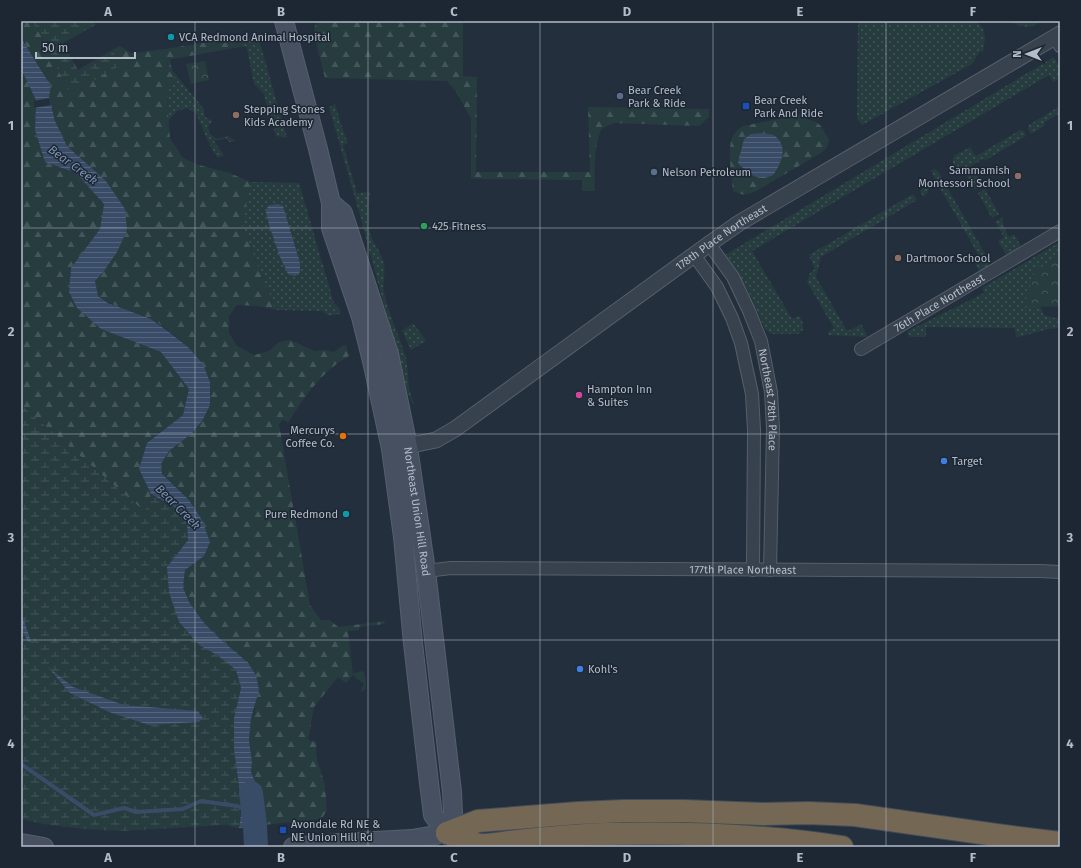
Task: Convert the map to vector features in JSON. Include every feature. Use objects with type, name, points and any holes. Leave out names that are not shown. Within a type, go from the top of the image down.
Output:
[{"type":"highway","points":[[448,840],[478,821],[554,814],[624,811],[683,811],[855,815],[1060,843]]},
{"type":"highway","points":[[763,814],[902,833],[971,847]]},
{"type":"highway","points":[[448,840],[480,845],[550,837],[605,834],[714,835],[824,844],[842,847]]},
{"type":"highway","points":[[550,837],[593,840],[649,847]]},
{"type":"main road","name":"Northeast Union Hill Road","points":[[284,21],[331,203],[343,213],[389,354],[400,448],[403,537],[429,783],[433,815],[448,840]]},
{"type":"main road","name":"Northeast Union Hill Road","points":[[400,448],[426,571],[452,792],[453,814],[448,840]]},
{"type":"main road","points":[[293,847],[412,839],[448,840]]},
{"type":"main road","points":[[21,843],[44,847]]},
{"type":"street","name":"178th Place Northeast","points":[[400,448],[436,440],[455,429],[739,223],[1058,39]]},
{"type":"street","name":"76th Place Northeast","points":[[861,349],[1060,231]]},
{"type":"street","name":"Northeast 78th Place","points":[[709,244],[733,277],[749,311],[761,341],[771,392],[773,428],[770,570]]},
{"type":"street","name":"Northeast 78th Place","points":[[694,255],[717,287],[732,318],[740,343],[752,394],[754,430],[753,570]]},
{"type":"street","name":"177th Place Northeast","points":[[426,571],[451,568],[1060,572]]},
{"type":"green space","points":[[21,21],[32,21],[45,42],[67,88],[120,65],[112,50],[120,46],[131,53],[134,53],[221,40],[222,43],[245,39],[246,46],[167,60],[168,69],[176,81],[167,91],[170,138],[183,158],[199,165],[230,173],[250,182],[242,226],[276,310],[258,306],[237,305],[229,316],[229,333],[237,346],[254,355],[269,351],[279,342],[290,340],[315,351],[325,350],[334,352],[346,345],[349,356],[330,369],[314,385],[288,423],[283,419],[279,424],[310,605],[321,620],[330,620],[338,627],[385,621],[384,624],[359,627],[359,630],[348,631],[353,675],[346,683],[338,677],[314,707],[308,740],[317,742],[316,754],[325,785],[327,811],[321,819],[263,825],[260,810],[263,800],[251,772],[252,762],[249,740],[251,718],[255,709],[220,639],[204,623],[189,602],[183,587],[185,570],[204,556],[209,542],[202,520],[189,500],[162,474],[161,464],[169,451],[191,434],[210,382],[199,359],[170,332],[149,318],[116,306],[98,296],[95,281],[113,257],[127,230],[81,158],[67,146],[55,121],[49,98],[51,86],[21,38]]},
{"type":"green space","points":[[32,21],[93,21],[95,25],[63,43],[78,70],[112,50],[121,65],[71,93],[67,88],[45,42]]},
{"type":"green space","points":[[320,21],[463,21],[463,76],[477,77],[476,172],[590,172],[588,107],[709,109],[709,117],[699,126],[615,123],[603,128],[596,148],[595,191],[582,191],[582,180],[471,178],[471,119],[457,93],[447,81],[325,78],[314,34],[315,25]]},
{"type":"green space","points":[[858,21],[975,21],[983,28],[985,38],[983,52],[980,51],[972,64],[862,125],[857,118]]},
{"type":"green space","points":[[1009,21],[1043,21],[1031,27],[1020,26]]},
{"type":"green space","points":[[258,36],[287,138],[276,136],[264,94],[254,84],[245,39]]},
{"type":"green space","points":[[1054,57],[1061,73],[1059,78],[1053,82],[1049,75],[752,251],[792,319],[799,316],[803,323],[803,330],[798,334],[771,334],[765,329],[751,297],[738,273],[725,255]]},
{"type":"green space","points":[[170,59],[172,70],[204,109],[205,117],[212,121],[208,127],[210,134],[217,139],[225,137],[226,135],[236,141],[229,142],[226,138],[214,141],[224,155],[218,158],[213,151],[196,113],[187,108],[177,111],[168,121],[167,91],[176,81],[168,69],[167,60]]},
{"type":"green space","points":[[205,61],[209,80],[191,84],[186,64]]},
{"type":"green space","points":[[21,69],[36,100],[35,130],[45,162],[76,173],[104,204],[100,229],[71,268],[69,292],[77,308],[101,329],[161,352],[189,389],[183,415],[147,443],[139,469],[151,494],[145,512],[21,405]]},
{"type":"green space","points":[[335,104],[348,143],[343,145],[357,193],[370,192],[368,218],[370,234],[382,256],[385,271],[383,285],[384,292],[388,308],[405,355],[413,404],[408,394],[329,107]]},
{"type":"green space","points":[[1060,106],[1060,113],[1045,122],[1044,126],[1031,134],[1028,129],[1029,125]]},
{"type":"green space","points":[[808,113],[807,119],[816,122],[821,126],[829,140],[827,147],[821,153],[756,191],[739,194],[733,191],[730,150],[734,134],[743,126]]},
{"type":"green space","points":[[1020,130],[1024,131],[1026,136],[986,160],[983,159],[971,166],[982,185],[975,189],[963,169],[957,173],[953,165],[954,156],[970,147],[976,156]]},
{"type":"green space","points":[[934,169],[938,171],[988,259],[989,264],[986,268],[979,271],[973,259],[979,256],[939,186],[935,185],[928,190],[927,194],[923,197],[920,190],[936,181],[931,170]]},
{"type":"green space","points":[[250,182],[299,183],[334,303],[339,308],[341,313],[331,315],[322,311],[276,310],[242,226]]},
{"type":"green space","points":[[985,189],[999,214],[992,218],[978,193]]},
{"type":"green space","points":[[913,194],[917,200],[821,257],[816,277],[846,329],[850,330],[861,324],[868,337],[828,335],[828,332],[834,328],[807,282],[810,273],[815,269],[809,255]]},
{"type":"green space","points":[[1002,218],[1003,225],[1009,237],[1014,234],[1021,246],[1013,254],[1005,253],[998,241],[1004,237],[995,222]]},
{"type":"green space","points":[[1060,242],[1060,256],[1035,271],[1024,306],[1040,306],[1044,315],[1060,318],[1060,328],[1048,329],[1019,337],[1016,337],[1015,328],[926,327],[926,337],[910,337],[907,334],[908,331],[984,293],[982,288]]},
{"type":"green space","points":[[1060,256],[1060,307],[1024,306],[1035,271]]},
{"type":"green space","points":[[413,323],[426,341],[411,350],[402,331]]},
{"type":"green space","points":[[21,405],[145,512],[151,494],[176,508],[187,522],[188,540],[167,567],[179,622],[199,645],[217,655],[236,670],[241,688],[234,718],[234,750],[242,808],[239,828],[225,825],[122,831],[83,829],[43,824],[21,819]]},
{"type":"green space","points":[[363,671],[366,686],[365,690],[360,692],[364,684],[353,676],[354,673]]},
{"type":"water","points":[[21,38],[51,86],[49,98],[55,121],[67,146],[106,181],[125,209],[127,230],[117,252],[95,281],[98,296],[108,303],[151,319],[169,332],[188,347],[203,364],[210,382],[210,405],[202,421],[191,434],[169,451],[161,464],[162,474],[189,500],[202,520],[210,542],[204,556],[185,570],[183,587],[189,602],[204,623],[247,662],[256,675],[259,690],[251,718],[249,740],[252,762],[251,772],[263,800],[260,810],[263,825],[239,828],[242,808],[234,750],[234,718],[241,688],[236,670],[217,655],[199,645],[179,622],[169,592],[167,567],[188,540],[187,522],[176,508],[151,494],[139,469],[147,443],[183,415],[189,389],[161,352],[101,329],[77,308],[69,292],[71,268],[100,229],[104,204],[76,173],[45,162],[35,130],[36,100],[21,69]]},
{"type":"water","points":[[763,133],[775,136],[782,145],[783,150],[779,166],[773,175],[759,178],[746,171],[738,163],[744,139],[751,134]]},
{"type":"water","points":[[277,204],[283,206],[300,263],[300,272],[295,276],[288,274],[280,257],[269,225],[266,212],[268,206]]},
{"type":"water","points":[[21,597],[22,614],[31,642],[28,642],[21,628]]},
{"type":"water","points":[[48,667],[73,687],[124,705],[198,711],[203,718],[199,722],[149,725],[109,712],[70,693]]},
{"type":"pier","points":[[49,98],[51,105],[34,108],[34,101]]},
{"type":"waterway","points":[[21,764],[94,815],[124,808],[136,812],[183,809],[201,801],[237,806],[246,810]]},
{"type":"waterway","name":"Bear Creek","points":[[251,793],[256,847]]},
{"type":"place","name":"VCA Redmond Animal Hospital","points":[[171,37]]},
{"type":"place","name":"Bear Creek Park & Ride","points":[[620,96]]},
{"type":"place","name":"Bear Creek Park And Ride","points":[[746,106]]},
{"type":"place","name":"Stepping Stones Kids Academy","points":[[236,115]]},
{"type":"place","name":"Nelson Petroleum","points":[[654,172]]},
{"type":"place","name":"Sammamish Montessori School","points":[[1018,176]]},
{"type":"place","name":"425 Fitness","points":[[424,226]]},
{"type":"place","name":"Dartmoor School","points":[[898,258]]},
{"type":"place","name":"Hampton Inn & Suites","points":[[579,395]]},
{"type":"place","name":"Mercurys Coffee Co.","points":[[343,436]]},
{"type":"place","name":"Target","points":[[944,461]]},
{"type":"place","name":"Pure Redmond","points":[[346,514]]},
{"type":"place","name":"Kohl's","points":[[580,669]]},
{"type":"place","name":"Avondale Rd NE & NE Union Hill Rd","points":[[283,830]]}]
